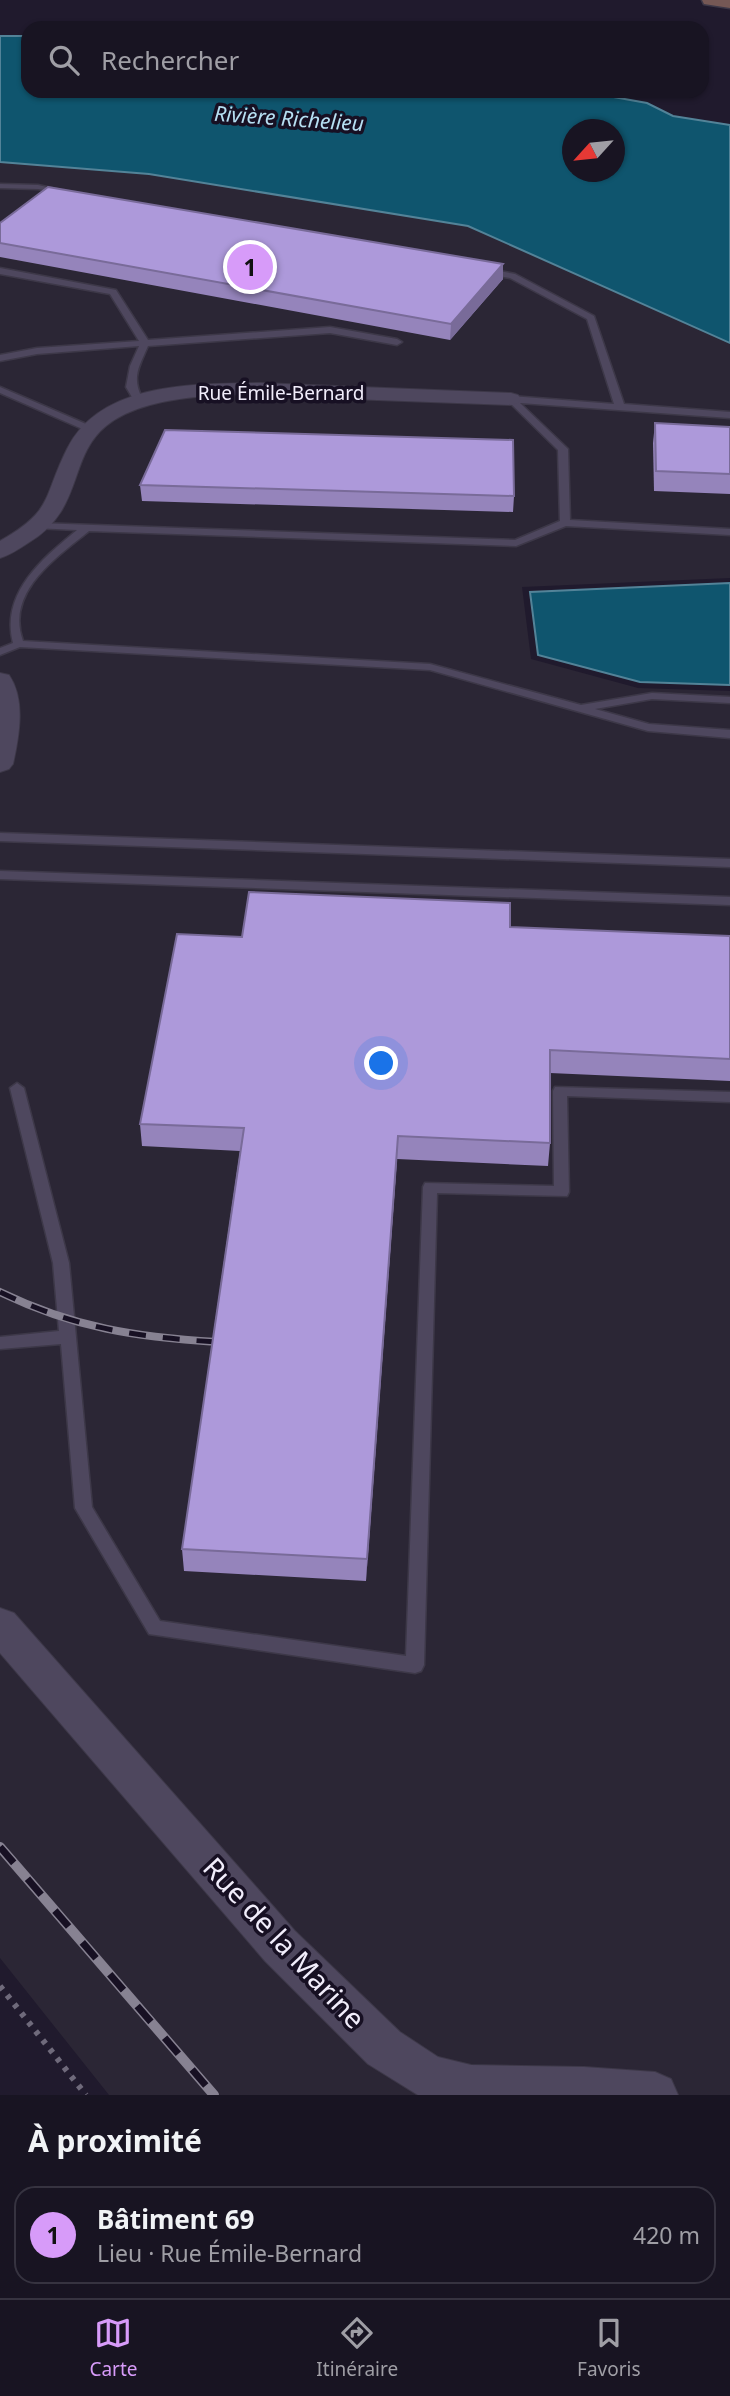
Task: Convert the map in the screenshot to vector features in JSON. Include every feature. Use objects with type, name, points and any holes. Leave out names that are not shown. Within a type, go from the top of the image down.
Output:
[{"type":"street","points":[[711,0],[730,2]]},
{"type":"street","name":"Rue Émile-Bernard","points":[[0,551],[38,526],[52,511],[74,454],[90,429],[102,418],[139,402],[186,393],[249,390],[511,400]]},
{"type":"street","points":[[0,680],[5,694],[8,723],[0,764]]},
{"type":"street","name":"Rue de la Marine","points":[[0,1625],[280,1946],[384,2048],[429,2077],[471,2088],[584,2090],[655,2095]]},
{"type":"lane","points":[[0,186],[38,187],[79,195]]},
{"type":"lane","points":[[472,268],[512,276],[591,317],[620,407]]},
{"type":"lane","points":[[0,271],[113,292],[145,343]]},
{"type":"lane","points":[[0,358],[37,351],[330,330],[397,342]]},
{"type":"lane","points":[[139,402],[131,387],[135,366],[145,343]]},
{"type":"lane","points":[[0,390],[90,429]]},
{"type":"lane","points":[[511,400],[730,415]]},
{"type":"lane","points":[[511,400],[563,449],[565,523]]},
{"type":"lane","points":[[38,526],[516,544],[565,523],[730,532]]},
{"type":"lane","points":[[19,645],[13,622],[17,598],[44,563],[86,528]]},
{"type":"lane","points":[[0,652],[19,645],[430,667],[648,727],[730,734]]},
{"type":"lane","points":[[579,708],[652,696],[730,700]]},
{"type":"lane","points":[[0,836],[730,863]]},
{"type":"lane","points":[[0,875],[730,901]]},
{"type":"lane","points":[[17,1088],[61,1263],[84,1508],[155,1628],[415,1665],[429,1187],[562,1192],[559,1091],[730,1097]]},
{"type":"lane","points":[[0,1343],[67,1337]]},
{"type":"path","points":[[0,1986],[86,2095]]},
{"type":"shaded area","points":[[0,162],[149,174],[468,226],[730,343],[730,578],[522,587],[531,659],[638,688],[730,691],[730,2095],[109,2095],[0,1958]]},
{"type":"water","name":"Rivière Richelieu","points":[[0,36],[21,36],[21,98],[619,98],[647,103],[673,116],[730,125],[730,343],[468,226],[149,174],[0,162]]},
{"type":"water","points":[[730,583],[730,685],[640,682],[538,655],[530,592]]},
{"type":"building","points":[[48,187],[503,264],[451,324],[0,243],[0,223]]},
{"type":"building","points":[[655,423],[730,427],[730,474],[656,471]]},
{"type":"building","points":[[165,430],[513,440],[514,496],[140,485]]},
{"type":"building","points":[[249,892],[510,903],[510,927],[730,936],[730,1059],[550,1050],[550,1143],[398,1136],[367,1559],[182,1549],[244,1128],[140,1124],[177,934],[242,937]]},
{"type":"railway","points":[[0,1292],[54,1314],[106,1329],[217,1342]]},
{"type":"railway","points":[[0,1847],[214,2095]]},
{"type":"place","name":"Bâtiment 69","points":[[250,267]]}]
